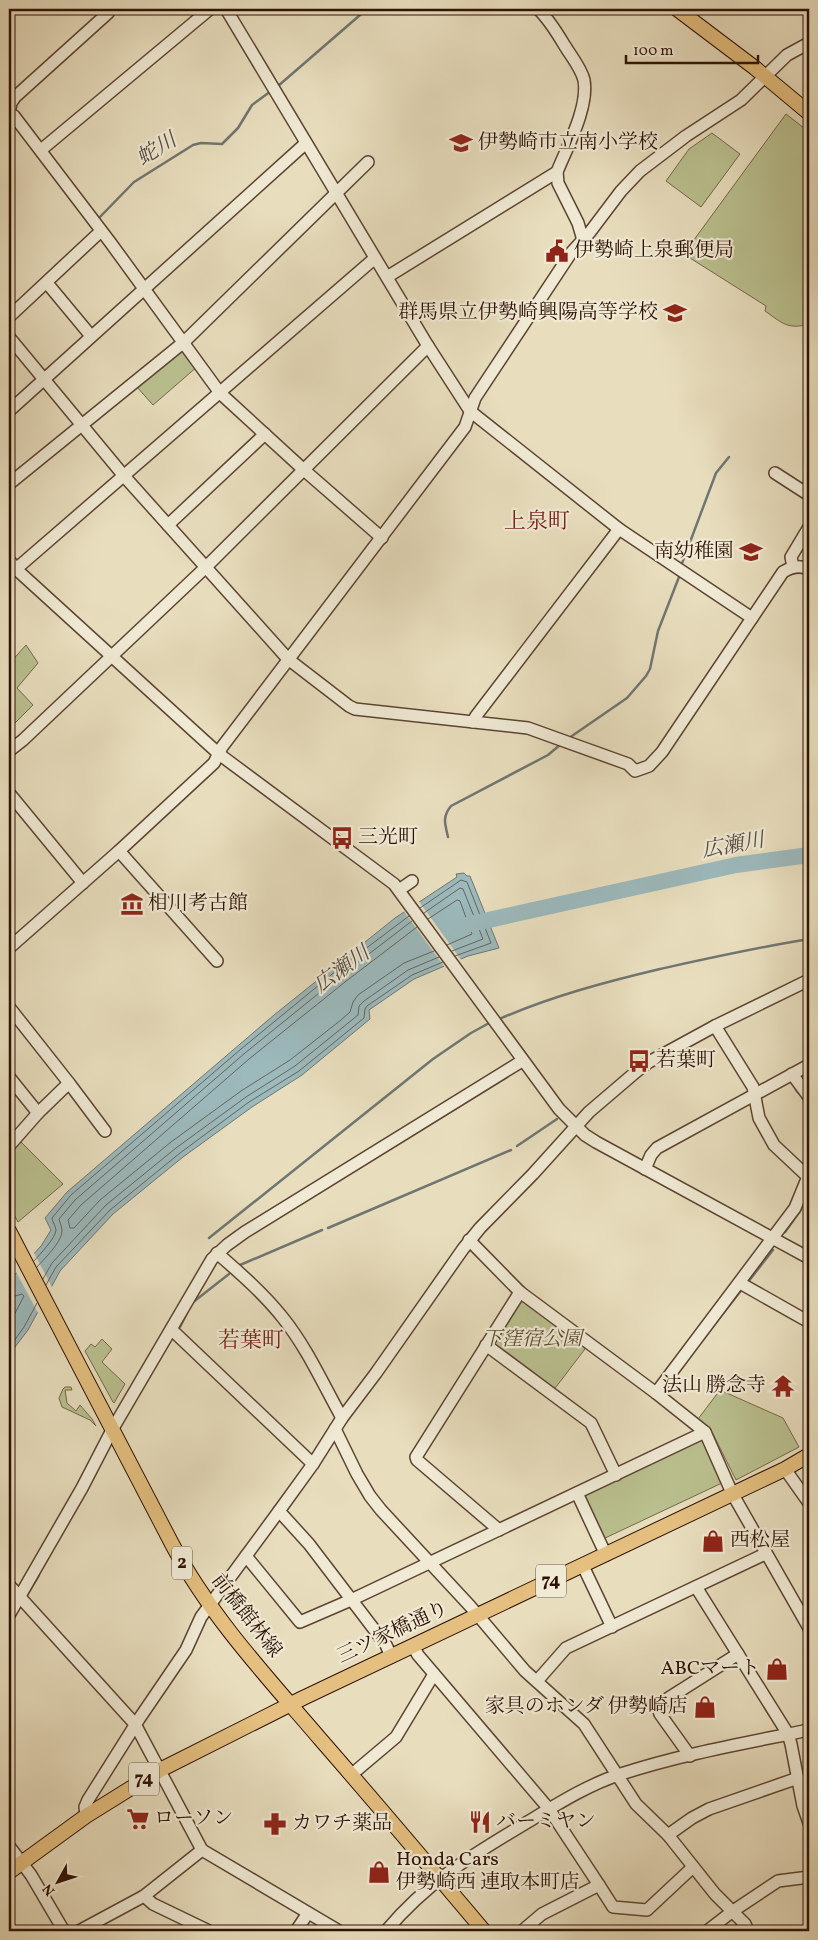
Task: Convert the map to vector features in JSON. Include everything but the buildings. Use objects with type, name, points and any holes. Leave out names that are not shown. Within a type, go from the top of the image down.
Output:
[{"type":"main road","points":[[677,9],[809,113]]},
{"type":"main road","name":"前橋館林線","points":[[9,1231],[179,1558],[210,1604],[291,1704],[484,1931]]},
{"type":"main road","name":"三ツ家橋通り","points":[[9,1872],[86,1816],[160,1770],[291,1704],[785,1469],[809,1455]]},
{"type":"street","points":[[110,9],[66,52],[15,97],[9,107],[220,393],[382,538]]},
{"type":"street","points":[[41,150],[210,9]]},
{"type":"street","points":[[226,9],[428,346],[470,412],[619,529],[752,618]]},
{"type":"street","points":[[538,9],[548,20],[574,60],[584,82],[585,94],[557,172],[558,184],[578,223],[583,240]]},
{"type":"street","points":[[9,948],[119,851],[214,762],[288,659],[382,538],[465,426],[475,398],[572,253],[621,191],[640,171],[686,136],[741,100],[787,55],[809,43]]},
{"type":"street","points":[[9,411],[306,143]]},
{"type":"street","points":[[9,484],[184,342],[368,162]]},
{"type":"street","points":[[387,277],[557,172]]},
{"type":"street","points":[[9,317],[101,231]]},
{"type":"street","points":[[16,569],[375,258]]},
{"type":"street","points":[[47,283],[91,336]]},
{"type":"street","points":[[9,337],[124,476],[288,659],[355,709],[528,728],[628,764],[636,771],[645,768],[662,752],[783,572],[800,566],[809,569]]},
{"type":"street","points":[[9,751],[112,657],[206,567],[428,346]]},
{"type":"street","points":[[168,525],[265,434]]},
{"type":"street","points":[[775,473],[809,495]]},
{"type":"street","points":[[793,567],[791,557],[809,527]]},
{"type":"street","points":[[474,722],[476,716],[619,529]]},
{"type":"street","points":[[9,560],[16,569],[219,754],[388,879],[401,893],[558,1109],[575,1126],[596,1142],[809,1258]]},
{"type":"street","points":[[9,793],[83,883]]},
{"type":"street","points":[[119,851],[217,961]]},
{"type":"street","points":[[401,893],[412,880]]},
{"type":"street","points":[[86,1816],[85,1806],[88,1800],[135,1724],[186,1650],[201,1617],[313,1464],[342,1418],[376,1373],[469,1240],[575,1126],[606,1096],[649,1062],[715,1026],[809,980]]},
{"type":"street","points":[[9,1007],[69,1082],[105,1131]]},
{"type":"street","points":[[656,1393],[795,1208],[808,1175],[774,1145],[759,1118],[753,1087],[715,1026]]},
{"type":"street","points":[[9,1615],[82,1488],[112,1430],[216,1253],[246,1232],[522,1060]]},
{"type":"street","points":[[645,1169],[651,1154],[658,1148],[809,1065]]},
{"type":"street","points":[[792,1074],[809,1097]]},
{"type":"street","points":[[9,1077],[38,1113]]},
{"type":"street","points":[[9,1146],[69,1082]]},
{"type":"street","points":[[469,1240],[520,1292],[656,1393],[705,1432],[732,1493],[766,1554],[807,1621]]},
{"type":"street","points":[[216,1253],[258,1291],[283,1318],[302,1346],[342,1418]]},
{"type":"street","points":[[740,1283],[809,1322]]},
{"type":"street","points":[[499,1530],[416,1457],[520,1292]]},
{"type":"street","points":[[172,1330],[313,1464]]},
{"type":"street","points":[[486,1345],[591,1423],[616,1474]]},
{"type":"street","points":[[335,1429],[356,1474],[370,1496],[478,1615],[525,1671],[584,1724],[636,1804],[668,1835],[715,1894],[745,1924],[748,1931]]},
{"type":"street","points":[[246,1556],[300,1622],[430,1563],[705,1432]]},
{"type":"street","points":[[785,1469],[809,1503]]},
{"type":"street","points":[[577,1493],[606,1555]]},
{"type":"street","points":[[279,1511],[305,1539],[386,1645],[391,1656]]},
{"type":"street","points":[[537,1681],[562,1651],[766,1554]]},
{"type":"street","points":[[583,1566],[612,1627]]},
{"type":"street","points":[[9,1585],[135,1724],[202,1850],[339,1931]]},
{"type":"street","points":[[696,1587],[788,1734],[808,1817]]},
{"type":"street","points":[[413,1646],[418,1655],[549,1809],[613,1907],[647,1910],[693,1867]]},
{"type":"street","points":[[690,1756],[660,1714],[658,1707],[664,1701],[738,1654]]},
{"type":"street","points":[[352,1775],[396,1737],[434,1674]]},
{"type":"street","points":[[386,1931],[439,1878],[474,1854],[590,1787],[618,1775],[690,1756],[809,1730]]},
{"type":"street","points":[[668,1835],[709,1808],[798,1778]]},
{"type":"street","points":[[9,1846],[23,1863],[64,1931]]},
{"type":"street","points":[[79,1931],[144,1896],[202,1850]]},
{"type":"street","points":[[707,1931],[778,1880],[809,1877]]},
{"type":"street","points":[[522,1931],[542,1914],[599,1885]]},
{"type":"street","points":[[144,1896],[153,1904],[209,1931]]},
{"type":"street","points":[[296,1931],[308,1913]]},
{"type":"green space","points":[[786,114],[809,132],[809,324],[802,326],[790,326],[776,319],[765,311],[766,306],[690,258],[688,248]]},
{"type":"green space","points":[[712,133],[740,154],[701,207],[666,181],[689,149]]},
{"type":"green space","points":[[182,348],[198,366],[153,405],[136,386]]},
{"type":"green space","points":[[26,645],[38,663],[17,688],[33,705],[9,729],[9,664]]},
{"type":"green space","points":[[19,1140],[63,1184],[18,1222],[9,1205],[9,1151]]},
{"type":"green space","name":"下窪宿公園","points":[[518,1300],[522,1300],[583,1344],[585,1349],[556,1387],[552,1389],[494,1346],[492,1341]]},
{"type":"green space","points":[[102,1339],[112,1349],[102,1362],[125,1384],[114,1403],[85,1351],[91,1344],[95,1347]]},
{"type":"green space","points":[[65,1387],[71,1387],[72,1390],[65,1390],[67,1403],[76,1411],[80,1405],[96,1426],[90,1420],[62,1407],[59,1398]]},
{"type":"green space","points":[[720,1390],[783,1418],[799,1447],[736,1480],[710,1428],[698,1419]]},
{"type":"green space","points":[[704,1438],[722,1483],[603,1539],[583,1495]]},
{"type":"water","points":[[464,873],[470,876],[499,948],[468,956],[414,979],[369,1010],[370,1019],[302,1075],[252,1107],[183,1157],[113,1214],[60,1271],[28,1330],[12,1351],[9,1362],[9,1281],[41,1246],[51,1230],[45,1218],[67,1192],[274,1015],[395,918],[457,877],[456,874]]},
{"type":"pier","points":[[418,900],[462,961],[446,969],[403,910]]},
{"type":"pier","points":[[33,1251],[53,1289],[39,1315],[15,1270]]},
{"type":"waterway","name":"蛇川","points":[[278,86],[367,9]]},
{"type":"waterway","name":"蛇川","points":[[98,219],[134,182],[193,145],[201,143],[222,144],[238,128],[252,105],[271,91]]},
{"type":"waterway","name":"蛇川","points":[[14,110],[18,112],[33,132]]},
{"type":"waterway","points":[[681,566],[716,473],[729,457]]},
{"type":"waterway","points":[[569,738],[627,698],[646,676],[650,669],[658,631],[679,577]]},
{"type":"waterway","points":[[448,837],[445,817],[451,806],[548,755],[561,744]]},
{"type":"waterway","name":"広瀬川","points":[[466,925],[736,865],[809,855]]},
{"type":"waterway","points":[[497,1020],[557,997],[619,979],[716,957],[809,939]]},
{"type":"waterway","points":[[209,1238],[433,1059],[491,1022]]},
{"type":"waterway","points":[[796,1090],[802,1096]]},
{"type":"waterway","points":[[517,1146],[557,1119]]},
{"type":"waterway","points":[[328,1228],[511,1150]]},
{"type":"waterway","points":[[785,1232],[803,1204]]},
{"type":"waterway","points":[[240,1265],[322,1230]]},
{"type":"waterway","points":[[748,1282],[773,1250]]},
{"type":"waterway","points":[[192,1303],[229,1274]]},
{"type":"waterway","points":[[700,1343],[743,1288]]},
{"type":"waterway","points":[[180,1327],[187,1313]]},
{"type":"waterway","points":[[27,1595],[39,1575]]},
{"type":"place","name":"伊勢崎市立南小学校","points":[[461,143]]},
{"type":"place","name":"伊勢崎上泉郵便局","points":[[557,251]]},
{"type":"place","name":"群馬県立伊勢崎興陽高等学校","points":[[675,313]]},
{"type":"place","name":"南幼稚園","points":[[751,552]]},
{"type":"place","name":"三光町","points":[[342,838]]},
{"type":"place","name":"相川考古館","points":[[132,904]]},
{"type":"place","name":"若葉町","points":[[639,1061]]},
{"type":"place","name":"法山 勝念寺","points":[[783,1386]]},
{"type":"place","name":"西松屋","points":[[713,1541]]},
{"type":"place","name":"ABCマート","points":[[777,1669]]},
{"type":"place","name":"家具のホンダ 伊勢崎店","points":[[705,1707]]},
{"type":"place","name":"ローソン","points":[[138,1819]]},
{"type":"place","name":"バーミヤン","points":[[480,1822]]},
{"type":"place","name":"カワチ薬品","points":[[275,1824]]},
{"type":"place","name":"Honda Cars 伊勢崎西 連取本町店","points":[[379,1872]]},
{"type":"district","name":"上泉町","points":[[537,522]]},
{"type":"district","name":"若葉町","points":[[251,1341]]}]
